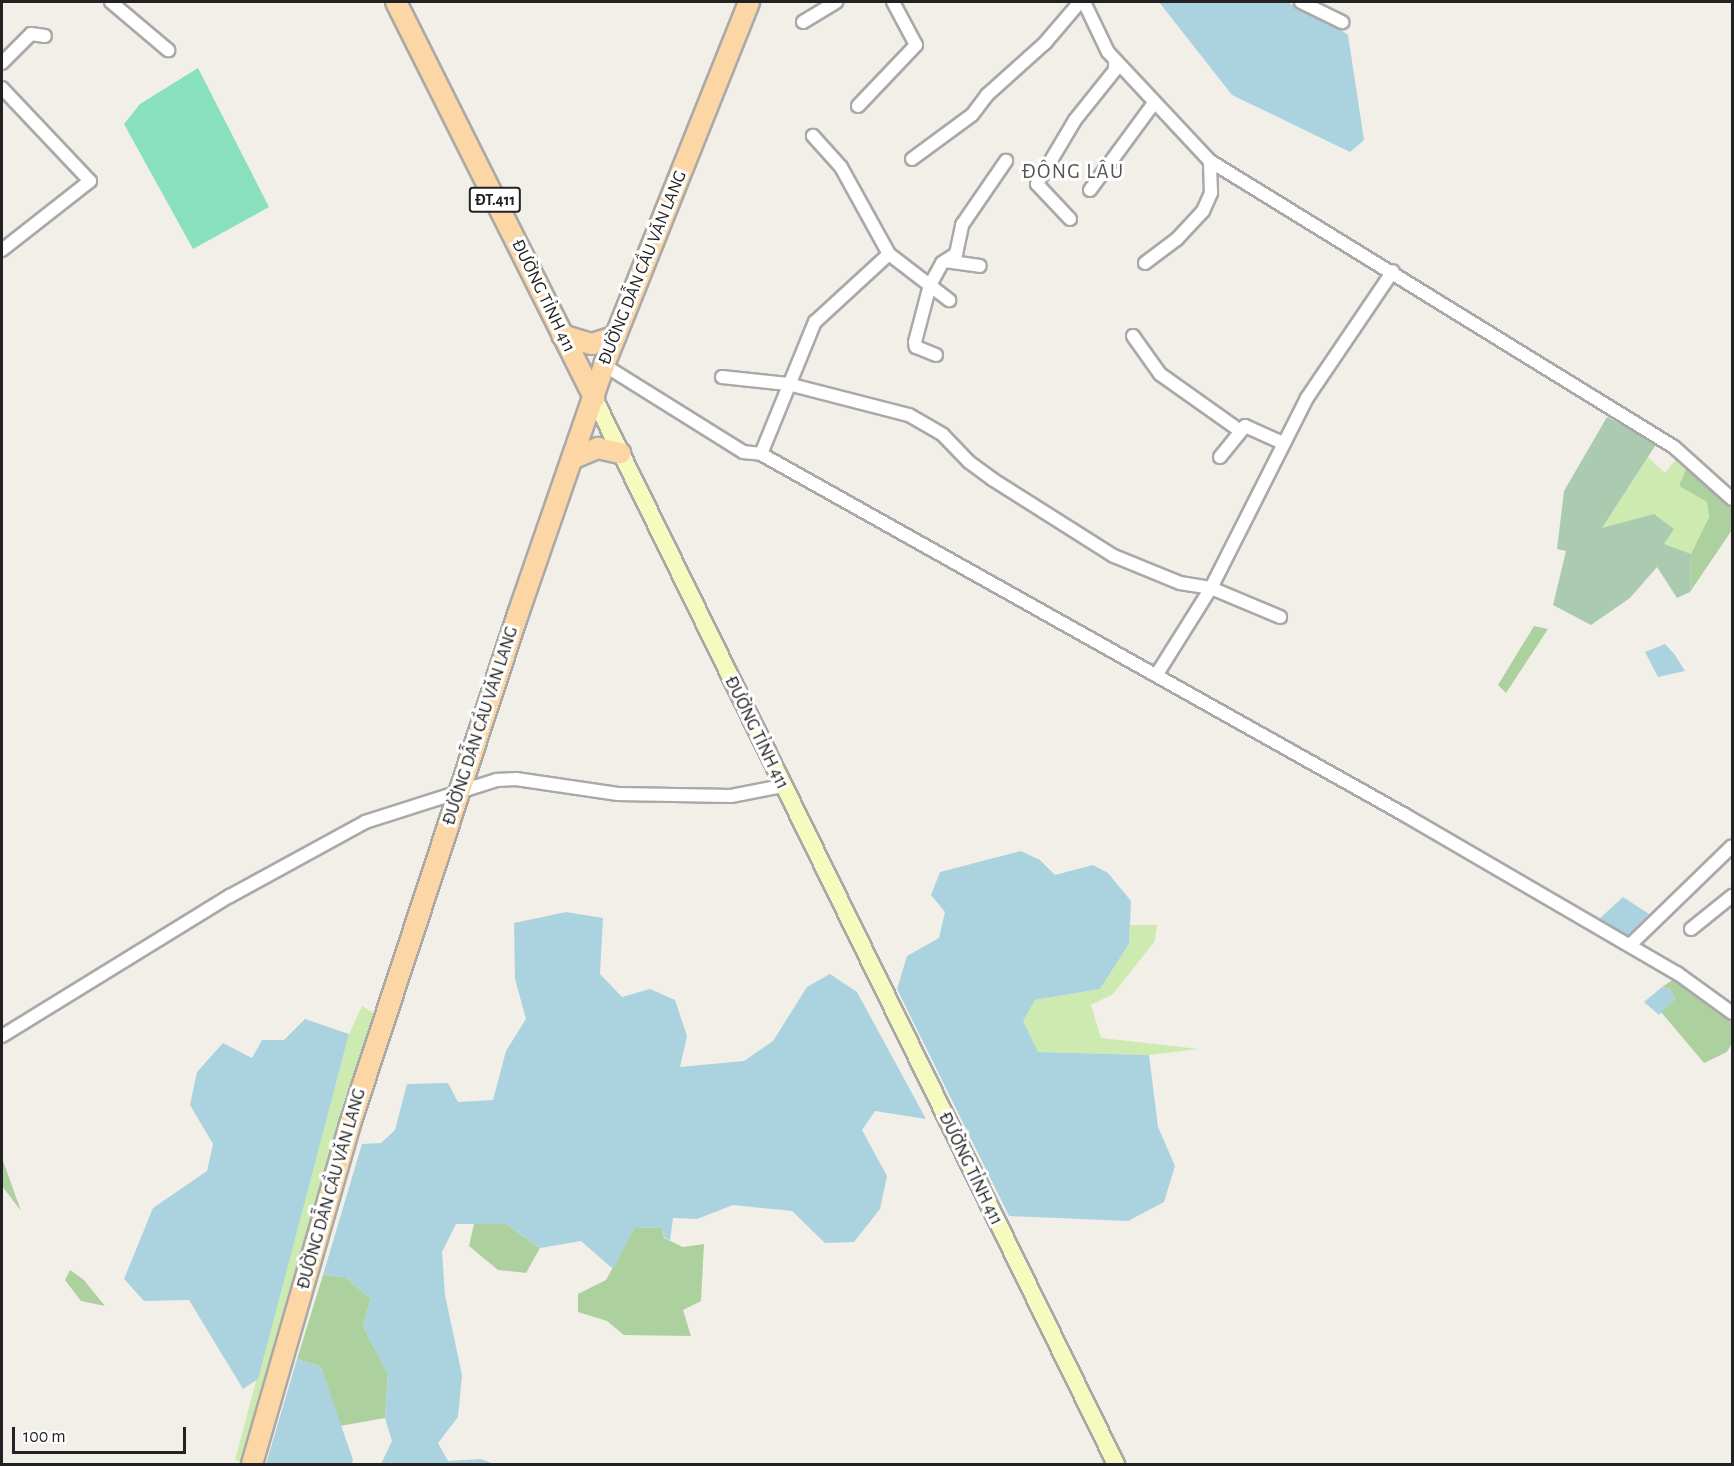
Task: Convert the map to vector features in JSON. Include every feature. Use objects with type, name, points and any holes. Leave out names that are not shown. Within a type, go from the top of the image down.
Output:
[{"type":"main road","name":"ĐƯỜNG TỈNH 411","points":[[396,2],[594,398],[1116,1464]]},
{"type":"main road","name":"ĐƯỜNG DẪN CẦU VĂN LANG","points":[[252,1464],[350,1124],[459,792],[604,365],[749,2]]},
{"type":"main road","points":[[562,335],[592,344],[616,336]]},
{"type":"main road","points":[[574,458],[598,448],[620,453]]},
{"type":"street","points":[[111,2],[168,50]]},
{"type":"street","points":[[803,22],[836,2]]},
{"type":"street","points":[[858,105],[916,45],[893,2]]},
{"type":"street","points":[[912,159],[972,115],[987,95],[1045,43],[1082,2],[1115,60],[1210,161],[1393,271],[1674,447],[1732,499]]},
{"type":"street","points":[[1301,2],[1342,22]]},
{"type":"street","points":[[2,63],[31,34],[45,36]]},
{"type":"street","points":[[1070,219],[1037,184],[1075,120],[1115,70],[1115,60]]},
{"type":"street","points":[[2,88],[90,181],[2,250]]},
{"type":"street","points":[[1090,190],[1154,103]]},
{"type":"street","points":[[813,136],[841,167],[889,254],[949,300]]},
{"type":"street","points":[[936,355],[916,347],[915,342],[930,285],[945,261],[956,254],[965,220],[1006,161]]},
{"type":"street","points":[[1145,263],[1177,239],[1203,211],[1210,193],[1210,161]]},
{"type":"street","points":[[761,454],[815,322],[889,254]]},
{"type":"street","points":[[945,261],[980,266]]},
{"type":"street","points":[[1157,674],[1211,588],[1307,399],[1393,271]]},
{"type":"street","points":[[1133,336],[1160,374],[1239,430]]},
{"type":"street","points":[[604,365],[743,452],[761,454],[1157,674],[1630,945],[1732,1013]]},
{"type":"street","points":[[722,376],[788,384],[909,415],[944,435],[969,462],[992,479],[1114,556],[1180,583],[1211,588],[1280,617]]},
{"type":"street","points":[[1220,457],[1239,430],[1250,427],[1283,443]]},
{"type":"street","points":[[2,1036],[230,896],[364,822],[497,780],[516,779],[618,794],[731,796],[782,786]]},
{"type":"street","points":[[1630,945],[1732,846]]},
{"type":"street","points":[[1691,929],[1732,896]]},
{"type":"green space","points":[[198,68],[269,207],[193,249],[124,124],[140,104]]},
{"type":"green space","points":[[1607,417],[1657,443],[1602,528],[1654,514],[1674,529],[1664,544],[1691,554],[1690,592],[1677,598],[1657,567],[1630,598],[1591,625],[1553,605],[1566,551],[1557,549],[1564,491]]},
{"type":"green space","points":[[1648,457],[1665,473],[1676,459],[1687,467],[1679,486],[1707,502],[1709,517],[1691,554],[1602,528]]},
{"type":"green space","points":[[1687,467],[1732,509],[1732,530],[1690,592],[1691,554],[1709,517],[1707,502],[1679,486]]},
{"type":"green space","points":[[1534,626],[1548,629],[1506,693],[1498,685]]},
{"type":"green space","points":[[1130,925],[1157,925],[1155,941],[1113,994],[1091,1005],[1101,1038],[1199,1049],[1149,1055],[1038,1052],[1022,1021],[1035,1000],[1100,989],[1129,944]]},
{"type":"green space","points":[[1677,977],[1732,1016],[1732,1043],[1727,1052],[1704,1063],[1661,1012],[1675,999],[1670,989],[1662,987]]},
{"type":"green space","points":[[362,1006],[375,1014],[244,1462],[235,1460],[349,1034]]},
{"type":"green space","points":[[2,1158],[21,1211],[2,1186]]},
{"type":"green space","points":[[474,1224],[506,1224],[540,1248],[526,1273],[498,1270],[469,1246]]},
{"type":"green space","points":[[635,1227],[662,1228],[664,1238],[683,1247],[704,1244],[701,1301],[683,1310],[691,1336],[624,1335],[607,1321],[578,1312],[578,1294],[606,1280]]},
{"type":"green space","points":[[70,1270],[84,1280],[105,1306],[81,1301],[65,1280]]},
{"type":"green space","points":[[323,1275],[345,1277],[371,1299],[363,1326],[388,1374],[385,1418],[340,1426],[321,1367],[297,1359]]},
{"type":"water","points":[[1159,2],[1287,2],[1334,25],[1348,35],[1364,140],[1350,152],[1232,95]]},
{"type":"water","points":[[1665,644],[1685,671],[1658,677],[1645,652]]},
{"type":"water","points":[[1021,851],[1040,860],[1055,875],[1093,865],[1108,873],[1131,901],[1129,944],[1100,989],[1035,1000],[1023,1021],[1038,1052],[1149,1055],[1158,1127],[1175,1166],[1164,1202],[1128,1221],[1009,1216],[897,989],[907,956],[939,938],[945,912],[931,895],[940,872]]},
{"type":"water","points":[[1623,897],[1649,914],[1624,940],[1597,921]]},
{"type":"water","points":[[566,912],[603,918],[600,974],[622,997],[650,989],[675,1000],[687,1036],[680,1067],[744,1061],[773,1041],[807,987],[830,974],[857,992],[926,1119],[875,1111],[862,1130],[887,1176],[880,1209],[854,1242],[825,1243],[792,1211],[733,1205],[697,1219],[673,1218],[670,1241],[664,1237],[662,1228],[635,1227],[613,1269],[581,1241],[540,1248],[506,1224],[456,1224],[442,1252],[445,1295],[462,1375],[458,1417],[438,1443],[448,1461],[481,1459],[494,1464],[381,1464],[392,1441],[385,1418],[388,1374],[363,1326],[371,1299],[345,1277],[323,1275],[362,1144],[381,1143],[395,1130],[407,1084],[448,1083],[458,1102],[493,1100],[506,1051],[526,1019],[515,979],[514,923]]},
{"type":"water","points":[[1662,987],[1670,989],[1675,999],[1659,1015],[1644,1002]]},
{"type":"water","points":[[305,1019],[349,1034],[258,1379],[243,1389],[189,1300],[144,1301],[124,1279],[153,1208],[207,1171],[213,1144],[190,1105],[197,1072],[223,1043],[252,1058],[262,1040],[284,1040]]},
{"type":"water","points":[[297,1359],[321,1367],[353,1460],[351,1464],[266,1464]]},
{"type":"district","name":"ĐÔNG LÂU","points":[[1073,172]]}]
